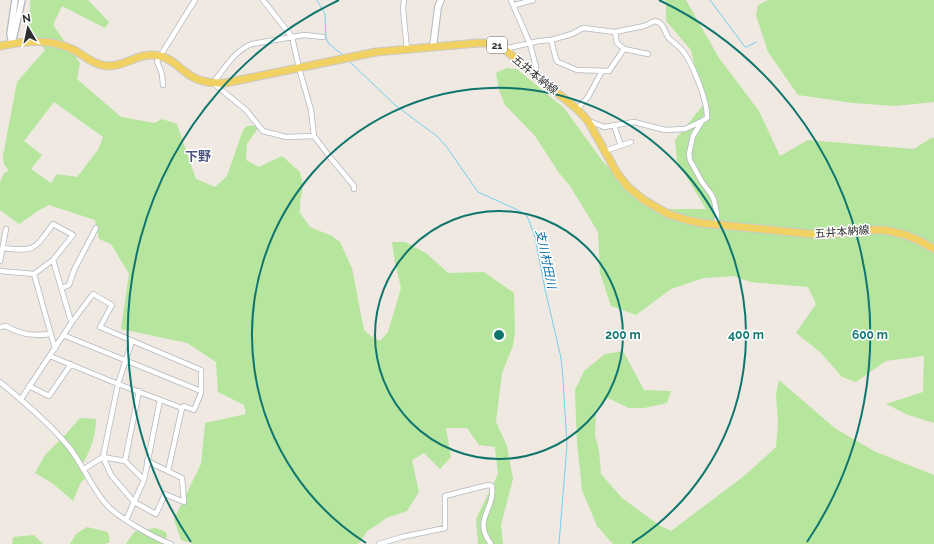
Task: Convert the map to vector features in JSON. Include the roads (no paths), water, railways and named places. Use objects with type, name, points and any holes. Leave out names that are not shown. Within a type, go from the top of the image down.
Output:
[{"type":"main road","points":[[433,47],[438,6],[441,0]]},
{"type":"main road","name":"五井本納線","points":[[0,46],[37,41],[57,44],[74,50],[96,64],[107,66],[117,65],[139,56],[160,56],[171,61],[198,80],[213,83],[232,83],[362,55],[485,43],[497,45],[504,49],[578,109],[588,121],[617,173],[628,187],[654,206],[676,217],[701,223],[821,235],[885,230],[906,235],[934,249]]},
{"type":"street","points":[[12,44],[10,34],[15,0]]},
{"type":"street","points":[[12,44],[22,0]]},
{"type":"street","points":[[163,85],[162,74],[157,61],[195,0]]},
{"type":"street","points":[[263,0],[292,37],[311,110],[314,136],[354,186],[354,189]]},
{"type":"street","points":[[404,0],[407,50]]},
{"type":"street","points":[[511,0],[515,5],[519,20],[525,30],[530,44],[536,67],[535,75]]},
{"type":"street","points":[[515,5],[534,0]]},
{"type":"street","points":[[504,49],[539,41],[551,40],[572,34],[583,28],[616,32],[644,26],[655,21],[661,23],[668,37],[685,53],[697,78],[707,110],[707,118],[685,128],[666,130],[634,122],[604,127],[588,121]]},
{"type":"street","points":[[616,32],[617,43],[624,49],[648,54]]},
{"type":"street","points":[[314,136],[286,137],[263,132],[246,110],[213,83],[244,46],[292,37],[311,35],[323,37]]},
{"type":"street","points":[[551,40],[558,62],[576,70],[609,71],[624,49]]},
{"type":"street","points":[[578,109],[588,96],[602,71]]},
{"type":"street","points":[[702,121],[693,136],[689,154],[690,160],[714,200],[717,214],[717,224]]},
{"type":"street","points":[[614,125],[621,146]]},
{"type":"street","points":[[605,151],[631,142]]},
{"type":"street","points":[[0,271],[34,274],[53,260],[73,235],[53,224],[38,245],[32,248],[21,250],[2,248]]},
{"type":"street","points":[[62,288],[69,285],[74,270],[96,228]]},
{"type":"street","points":[[0,261],[6,229]]},
{"type":"street","points":[[53,260],[72,322]]},
{"type":"street","points":[[34,274],[55,349]]},
{"type":"street","points":[[21,399],[72,322],[93,294],[112,304],[100,327],[132,342],[202,370],[201,391],[194,410],[184,406],[182,408],[50,356]]},
{"type":"street","points":[[0,327],[6,326],[16,332],[36,336],[51,334]]},
{"type":"street","points":[[64,335],[125,362],[201,391]]},
{"type":"street","points":[[132,342],[118,384],[103,457],[111,475],[134,502],[156,514],[165,494],[184,502],[182,478],[147,461]]},
{"type":"street","points":[[29,386],[49,396],[71,364]]},
{"type":"street","points":[[0,382],[21,399],[68,446],[77,457],[106,505],[126,520],[163,543],[171,544]]},
{"type":"street","points":[[125,460],[138,391]]},
{"type":"street","points":[[126,520],[144,480],[160,400]]},
{"type":"street","points":[[168,471],[182,408]]},
{"type":"street","points":[[84,469],[103,457],[125,460],[144,480]]},
{"type":"street","points":[[380,544],[402,537],[445,528],[444,496],[488,485],[492,486],[491,503],[485,515],[482,527],[491,544]]},
{"type":"waterway","name":"支川村田川","points":[[317,0],[325,14],[326,38],[329,44],[343,55]]},
{"type":"waterway","points":[[710,0],[745,47],[756,42]]},
{"type":"waterway","name":"支川村田川","points":[[348,60],[395,105],[438,137],[478,192],[520,211],[527,216],[535,237],[561,358],[567,445],[559,544]]},
{"type":"district","name":"下野","points":[[198,156]]}]
